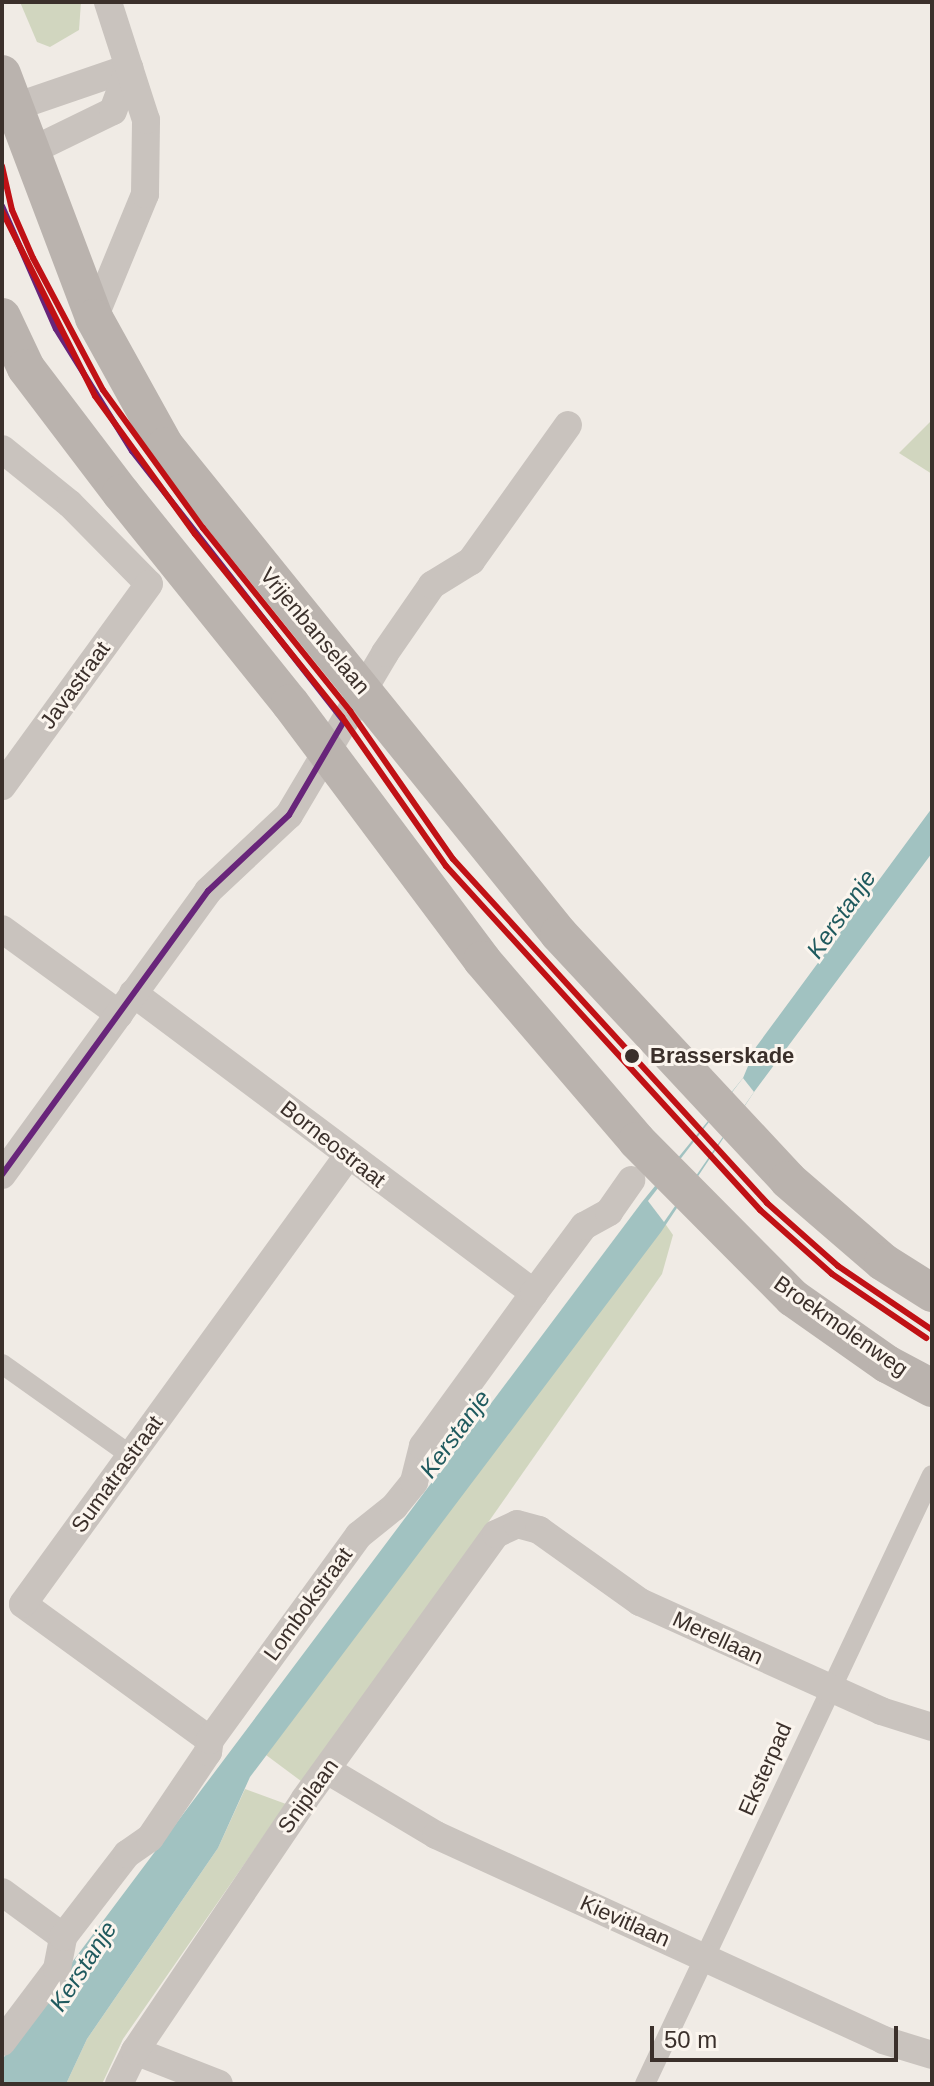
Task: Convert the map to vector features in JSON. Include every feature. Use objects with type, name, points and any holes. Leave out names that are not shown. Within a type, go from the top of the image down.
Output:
[{"type":"main road","name":"Vrijenbanselaan","points":[[5,98],[15,157],[94,318],[165,446],[542,913],[723,1110],[818,1207],[930,1288]]},
{"type":"main road","points":[[2,317],[26,368],[121,493],[290,703],[325,755]]},
{"type":"main road","name":"Broekmolenweg","points":[[325,755],[482,960],[678,1181],[793,1298],[887,1364],[932,1388]]},
{"type":"street","points":[[94,318],[145,194],[146,120],[108,2]]},
{"type":"street","points":[[5,98],[129,68]]},
{"type":"street","points":[[15,157],[113,111],[129,68]]},
{"type":"street","points":[[2,1175],[208,891],[289,815],[363,689],[432,585],[471,561],[568,425]]},
{"type":"street","points":[[2,449],[70,504],[121,493]]},
{"type":"street","name":"Javastraat","points":[[2,786],[149,584],[70,504]]},
{"type":"street","name":"Borneostraat","points":[[2,929],[126,1004],[327,1137],[347,1157],[534,1293]]},
{"type":"street","name":"Sumatrastraat","points":[[210,1740],[23,1604],[347,1157]]},
{"type":"street","name":"Lombokstraat","points":[[2,2042],[57,1969],[63,1937],[127,1854],[150,1838],[208,1752],[210,1740],[359,1535],[394,1507],[414,1482],[423,1446],[534,1293],[584,1226],[609,1212],[631,1180]]},
{"type":"street","points":[[2,1364],[130,1455]]},
{"type":"street","name":"Eksterpad","points":[[645,2084],[827,1688],[932,1475]]},
{"type":"street","name":"Merellaan","points":[[517,1524],[539,1530],[640,1602],[827,1688],[932,1727]]},
{"type":"street","name":"Sniplaan","points":[[119,2084],[135,2051],[327,1770],[496,1534],[517,1524]]},
{"type":"street","name":"Kievitlaan","points":[[327,1770],[425,1829],[883,2040],[932,2055]]},
{"type":"street","points":[[2,1892],[63,1937]]},
{"type":"street","points":[[135,2051],[219,2084]]},
{"type":"green space","points":[[20,2],[81,2],[79,30],[50,47],[37,42]]},
{"type":"green space","points":[[932,420],[932,474],[899,453]]},
{"type":"green space","points":[[664,1222],[673,1235],[662,1274],[305,1784],[266,1755]]},
{"type":"green space","points":[[245,1789],[286,1804],[123,2039],[102,2084],[66,2084],[87,2039],[218,1848]]},
{"type":"water","name":"Kerstanje","points":[[932,808],[932,853],[754,1092],[661,1232],[250,1777],[218,1848],[87,2039],[66,2084],[2,2084],[2,2060],[37,2009],[642,1202],[743,1078],[756,1047]]},
{"type":"pier","points":[[743,1078],[754,1092],[664,1222],[648,1201]]},
{"type":"transit line","points":[[2,166],[12,210],[33,258],[103,390],[203,528],[350,711],[453,859],[767,1203],[838,1266],[932,1330]]},
{"type":"transit line","points":[[2,206],[56,329],[132,451],[344,721],[289,815],[208,891],[2,1175]]},
{"type":"transit line","points":[[2,211],[95,396],[195,534],[342,717],[446,866],[760,1210],[832,1274],[926,1338]]},
{"type":"place","name":"Brasserskade","points":[[632,1056]]}]
